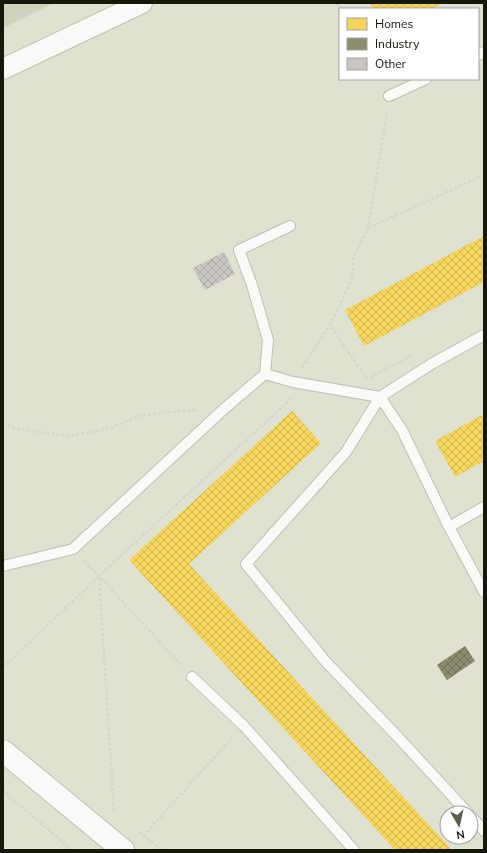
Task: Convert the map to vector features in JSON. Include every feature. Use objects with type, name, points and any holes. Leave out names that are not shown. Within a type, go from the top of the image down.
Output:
[{"type":"street","points":[[3,69],[142,3]]},
{"type":"street","points":[[3,751],[124,850]]},
{"type":"lane","points":[[389,96],[424,80]]},
{"type":"lane","points":[[3,566],[72,549],[224,408],[264,374],[268,340],[252,285],[239,250],[290,226]]},
{"type":"lane","points":[[461,805],[326,662],[246,564],[346,452],[380,397],[433,363],[484,335]]},
{"type":"lane","points":[[264,374],[293,382],[380,397],[402,430],[449,527],[484,592]]},
{"type":"lane","points":[[449,527],[484,507]]},
{"type":"lane","points":[[192,677],[244,726],[354,850]]},
{"type":"path","points":[[3,668],[98,576],[292,399],[293,382],[330,325],[353,277],[353,259],[368,228],[389,96]]},
{"type":"path","points":[[368,228],[484,175]]},
{"type":"path","points":[[330,325],[380,397]]},
{"type":"path","points":[[3,423],[13,428],[68,436],[108,429],[140,416],[167,412],[224,408]]},
{"type":"path","points":[[72,549],[192,677]]},
{"type":"path","points":[[98,576],[113,812],[119,817]]},
{"type":"path","points":[[143,836],[244,726]]},
{"type":"path","points":[[3,790],[72,850]]},
{"type":"path","points":[[137,831],[162,850]]},
{"type":"green space","points":[[3,3],[54,3],[3,28]]},
{"type":"building: Homes","points":[[370,3],[444,3],[434,8],[372,8]]},
{"type":"building: Homes","points":[[484,236],[484,282],[364,346],[345,310]]},
{"type":"building: Homes","points":[[292,411],[321,443],[189,564],[439,836],[439,845],[447,845],[452,850],[395,850],[129,560]]},
{"type":"building: Homes","points":[[484,414],[484,461],[455,477],[435,441]]},
{"type":"building: Industry","points":[[465,646],[475,661],[447,680],[437,665]]},
{"type":"building: Other","points":[[224,252],[235,274],[205,290],[193,268]]}]
